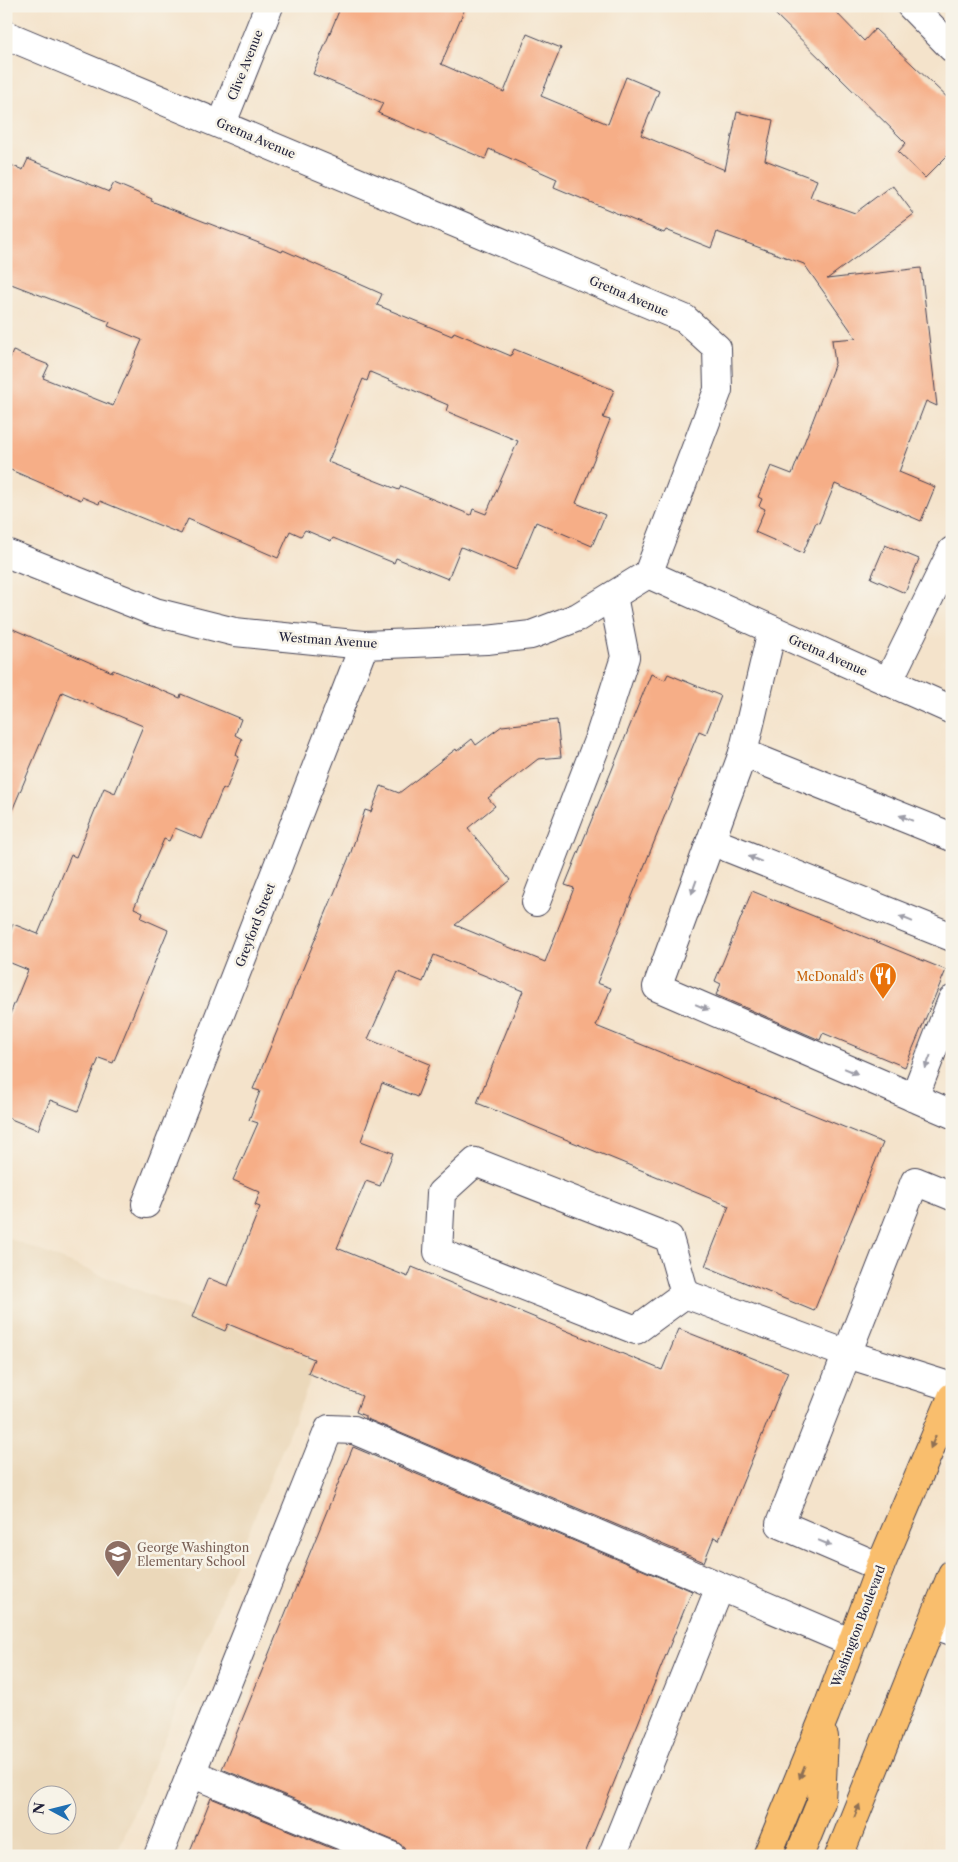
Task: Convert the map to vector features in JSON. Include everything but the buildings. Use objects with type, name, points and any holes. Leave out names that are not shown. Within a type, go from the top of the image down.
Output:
[{"type":"main road","name":"Washington Boulevard","points":[[767,1856],[825,1715],[850,1642],[880,1567],[952,1398]]},
{"type":"main road","points":[[839,1856],[942,1628],[952,1574]]},
{"type":"main road","points":[[799,1856],[821,1802],[825,1715]]},
{"type":"street","name":"Clive Avenue","points":[[222,124],[269,6]]},
{"type":"street","points":[[911,6],[952,48]]},
{"type":"street","name":"Gretna Avenue","points":[[6,35],[685,319],[718,348],[718,390],[648,574],[952,710]]},
{"type":"street","points":[[888,682],[944,586],[952,551]]},
{"type":"street","name":"Westman Avenue","points":[[6,553],[155,612],[235,632],[364,645],[487,640],[532,635],[578,618],[648,574]]},
{"type":"street","points":[[536,902],[600,735],[625,657],[613,596]]},
{"type":"street","points":[[772,630],[743,753],[657,988],[952,1114]]},
{"type":"street","name":"Greyford Street","points":[[146,1204],[364,645]]},
{"type":"street","points":[[743,753],[952,836]]},
{"type":"street","points":[[711,841],[952,937]]},
{"type":"street","points":[[914,1098],[952,1000]]},
{"type":"street","points":[[475,1162],[669,1238],[685,1294],[636,1330],[438,1252],[441,1193],[475,1162]]},
{"type":"street","points":[[880,1567],[780,1524],[915,1181],[952,1196]]},
{"type":"street","points":[[685,1294],[847,1354],[952,1387]]},
{"type":"street","points":[[158,1856],[329,1428],[354,1430],[850,1642]]},
{"type":"street","points":[[612,1856],[720,1587]]},
{"type":"street","points":[[191,1773],[391,1856]]},
{"type":"shaded area","name":"George Washington Elementary School","points":[[6,1237],[318,1362],[116,1856],[6,1856]]},
{"type":"place","name":"McDonald's","points":[[883,1000]]},
{"type":"place","name":"George Washington Elementary School","points":[[118,1578]]}]
